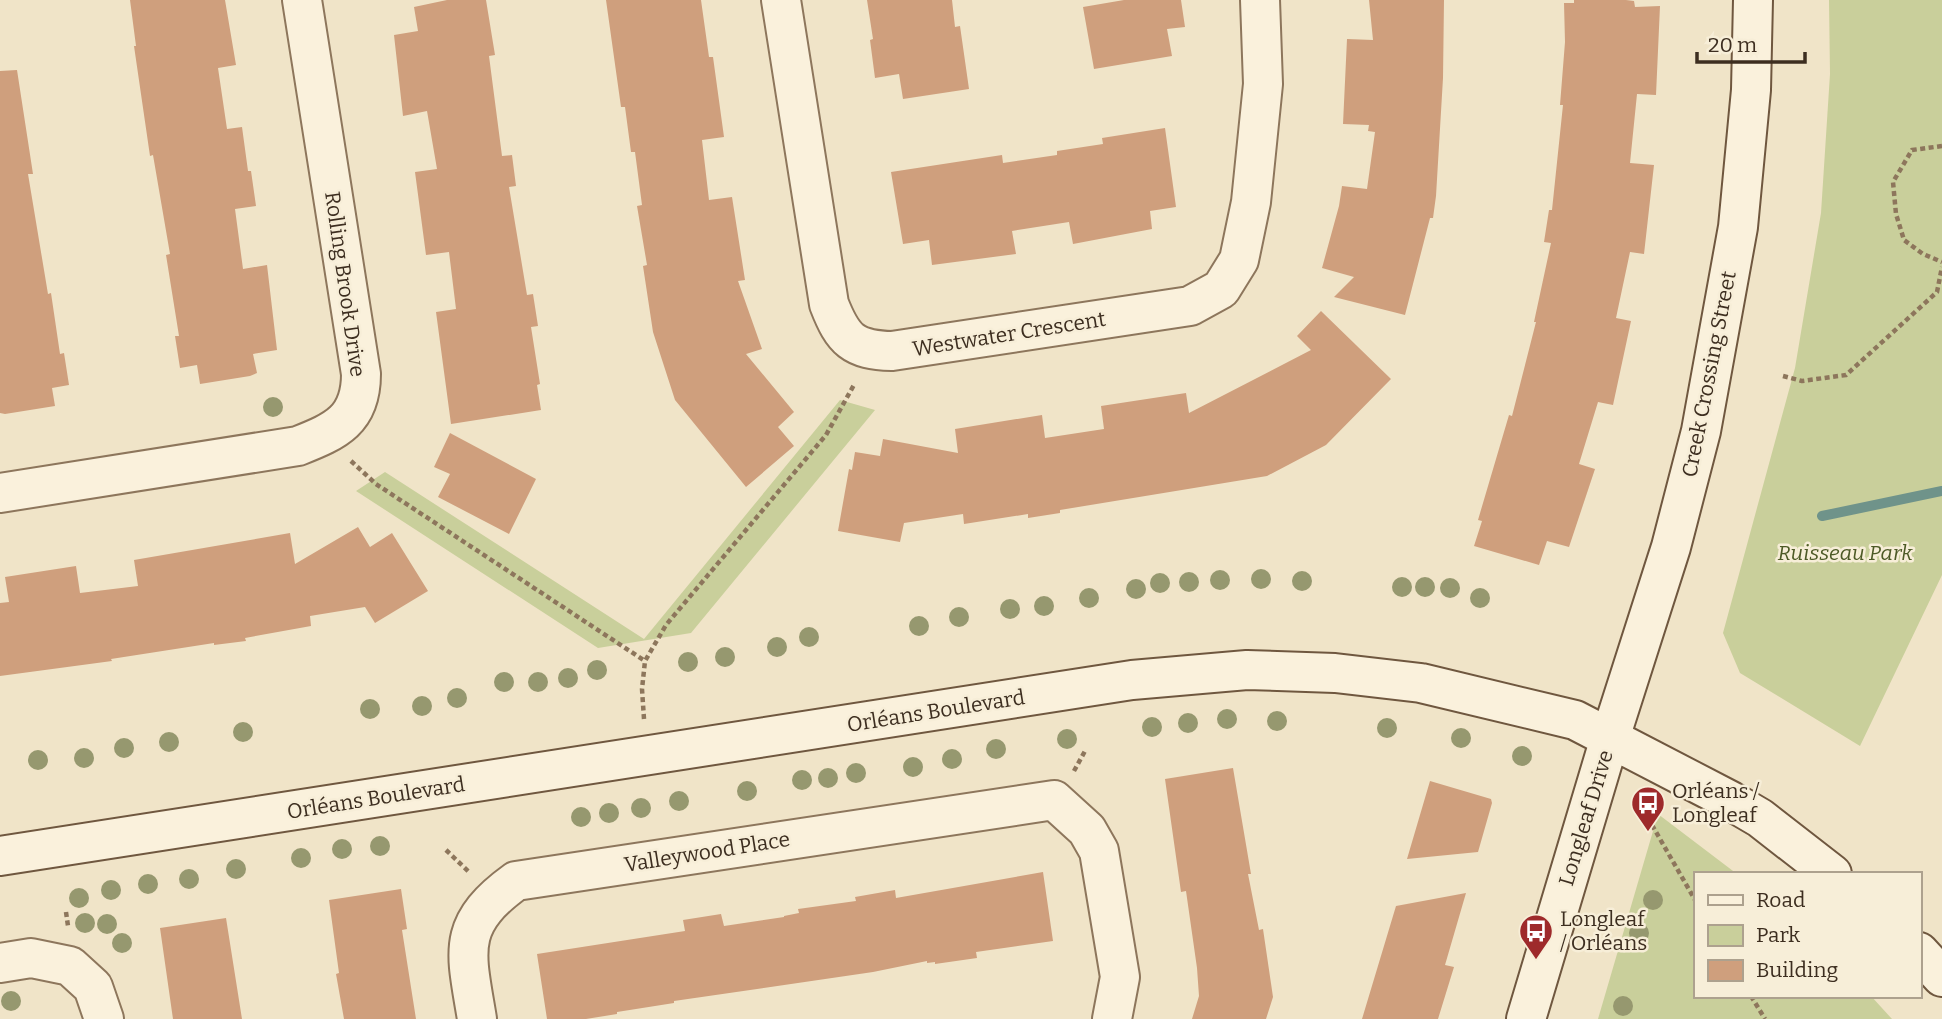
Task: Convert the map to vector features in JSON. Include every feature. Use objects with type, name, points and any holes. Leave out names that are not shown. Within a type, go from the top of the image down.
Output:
[{"type":"street","name":"Rolling Brook Drive","points":[[0,493],[298,446],[342,425],[354,409],[360,392],[360,374],[302,0]]},
{"type":"street","points":[[781,0],[829,304],[837,325],[849,342],[870,350]]},
{"type":"street","name":"Westwater Crescent","points":[[870,350],[916,349],[1190,306],[1222,289],[1239,260],[1251,202],[1263,83],[1260,0]]},
{"type":"street","name":"Creek Crossing Street","points":[[1609,738],[1671,547],[1701,431],[1738,228],[1751,90],[1753,0]]},
{"type":"street","name":"Orléans Boulevard","points":[[0,856],[1132,680],[1247,670],[1335,673],[1421,683],[1575,720],[1760,818],[1829,872]]},
{"type":"street","name":"Longleaf Drive","points":[[1526,1019],[1609,738]]},
{"type":"street","name":"Valleywood Place","points":[[477,1019],[468,961],[470,939],[477,918],[494,897],[516,881],[1054,800],[1087,830],[1099,851],[1119,977],[1112,1019]]},
{"type":"street","points":[[1921,953],[1942,977]]},
{"type":"street","points":[[0,963],[31,958],[70,965],[93,987],[104,1019]]},
{"type":"path","points":[[1783,376],[1802,381],[1846,375],[1939,292],[1942,265],[1904,240],[1896,214],[1893,182],[1912,150],[1942,146]]},
{"type":"path","points":[[645,756],[642,689],[645,661],[666,625],[826,435],[861,374],[870,350]]},
{"type":"path","points":[[328,434],[351,462],[376,484],[645,661]]},
{"type":"path","points":[[1652,825],[1694,898]]},
{"type":"path","points":[[1752,998],[1765,1019]]},
{"type":"green space","name":"Ruisseau Park","points":[[1829,0],[1942,0],[1942,575],[1860,746],[1740,673],[1723,633],[1795,368],[1821,213],[1830,74]]},
{"type":"green space","points":[[840,400],[875,410],[691,633],[598,648],[356,491],[385,472],[644,639]]},
{"type":"green space","points":[[1658,814],[1734,872],[1694,872],[1694,998],[1873,998],[1892,1019],[1598,1019]]},
{"type":"building","points":[[130,0],[225,0],[236,65],[218,68],[227,129],[242,127],[256,206],[235,209],[243,269],[267,265],[277,350],[253,354],[257,373],[250,376],[200,384],[197,365],[180,368],[175,336],[179,336],[166,255],[170,254],[153,155],[150,156]]},
{"type":"building","points":[[447,0],[486,0],[495,55],[489,56],[502,156],[512,155],[516,186],[509,187],[527,295],[533,294],[538,326],[531,327],[540,384],[537,385],[541,410],[451,424],[436,312],[456,309],[449,252],[426,255],[415,172],[437,169],[427,111],[403,116],[394,35],[418,31],[414,7]]},
{"type":"building","points":[[606,0],[701,0],[709,57],[713,57],[724,137],[702,140],[709,200],[732,197],[745,280],[738,281],[762,349],[746,354],[794,412],[778,427],[794,446],[746,487],[675,400],[653,332],[643,266],[647,265],[637,206],[642,205],[635,152],[631,152],[625,107],[621,107]]},
{"type":"building","points":[[867,0],[952,0],[955,27],[960,26],[969,89],[903,99],[899,74],[875,78]]},
{"type":"building","points":[[1124,0],[1181,0],[1185,27],[1167,29],[1172,56],[1094,69],[1083,7]]},
{"type":"building","points":[[1369,0],[1444,0],[1443,78],[1436,196],[1433,218],[1430,218],[1405,315],[1334,297],[1354,277],[1322,268],[1342,186],[1367,189],[1375,132],[1368,131],[1369,125],[1343,124],[1347,39],[1373,40]]},
{"type":"building","points":[[1574,0],[1626,0],[1634,1],[1635,7],[1660,6],[1656,95],[1637,94],[1630,163],[1654,165],[1644,254],[1630,252],[1616,318],[1631,321],[1613,405],[1598,402],[1579,464],[1595,469],[1569,547],[1547,541],[1539,565],[1474,546],[1482,521],[1478,520],[1509,415],[1512,416],[1536,322],[1551,243],[1544,242],[1549,210],[1552,210],[1563,105],[1560,105],[1565,42],[1564,3],[1574,3]]},
{"type":"building","points":[[17,70],[33,174],[28,174],[48,294],[51,293],[60,354],[64,353],[69,385],[52,388],[55,406],[5,414],[0,413],[0,71]]},
{"type":"building","points":[[1165,128],[1176,207],[1150,211],[1152,229],[1073,244],[1069,222],[1012,231],[1016,254],[932,265],[929,240],[903,244],[891,172],[1002,155],[1003,163],[1057,155],[1057,151],[1103,144],[1102,138]]},
{"type":"building","points":[[1321,311],[1391,379],[1326,445],[1267,476],[1060,510],[1060,513],[1028,518],[1028,514],[964,524],[963,514],[904,523],[900,542],[838,531],[849,469],[852,470],[855,452],[880,456],[883,439],[958,453],[955,429],[1042,415],[1045,438],[1104,429],[1101,406],[1186,393],[1189,413],[1311,350],[1297,336]]},
{"type":"building","points":[[450,433],[536,479],[509,534],[438,497],[450,474],[434,467]]},
{"type":"building","points":[[358,527],[370,547],[392,533],[428,591],[375,623],[365,607],[310,616],[311,626],[245,638],[246,641],[214,643],[111,659],[112,661],[0,676],[0,603],[9,602],[5,577],[76,566],[80,593],[138,586],[134,560],[290,533],[295,564]]},
{"type":"building","points":[[1233,768],[1251,874],[1248,874],[1259,930],[1263,929],[1273,997],[1266,1019],[1192,1019],[1199,996],[1197,968],[1186,891],[1181,892],[1165,779]]},
{"type":"building","points":[[1430,781],[1491,799],[1478,852],[1407,859]]},
{"type":"building","points":[[1043,872],[1053,941],[976,952],[977,958],[935,964],[927,961],[873,972],[674,1001],[586,1019],[547,1019],[537,954],[685,931],[683,920],[721,914],[724,926],[784,917],[799,913],[798,909],[856,901],[855,897],[895,890],[896,898]]},
{"type":"building","points":[[401,889],[407,929],[402,930],[416,1019],[344,1019],[336,974],[339,973],[329,900]]},
{"type":"building","points":[[1466,893],[1445,965],[1454,967],[1438,1019],[1362,1019],[1396,906]]},
{"type":"building","points":[[226,918],[242,1019],[173,1019],[160,928]]},
{"type":"waterway","points":[[1822,516],[1942,491]]},
{"type":"place","name":"Orléans / Longleaf","points":[[1648,833]]},
{"type":"place","name":"Longleaf / Orléans","points":[[1536,961]]}]
